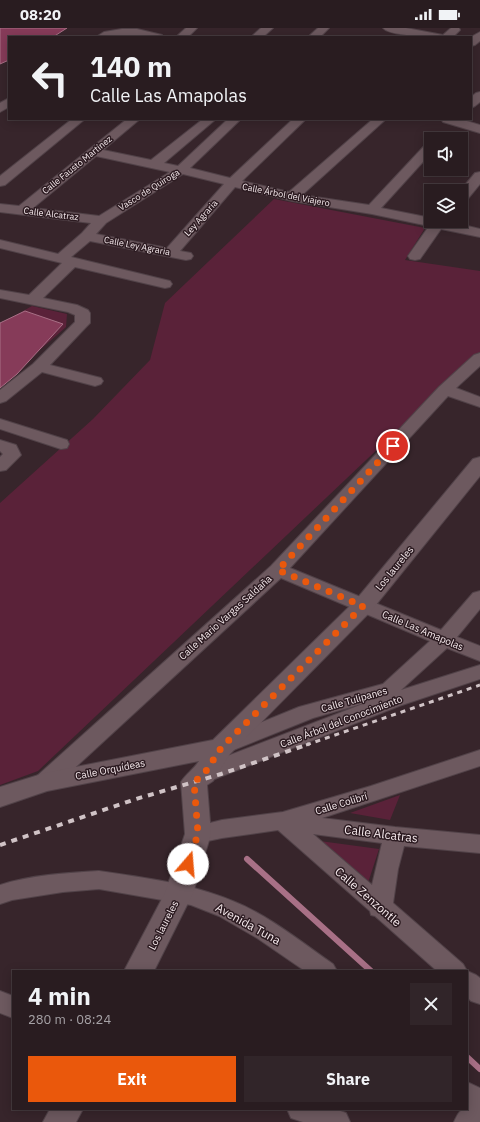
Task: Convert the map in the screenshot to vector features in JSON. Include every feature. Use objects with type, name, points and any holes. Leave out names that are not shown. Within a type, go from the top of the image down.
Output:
[{"type":"street","points":[[182,36],[192,28]]},
{"type":"street","points":[[257,36],[268,28]]},
{"type":"street","points":[[314,36],[324,28]]},
{"type":"street","points":[[383,36],[392,28],[435,36]]},
{"type":"street","points":[[103,36],[108,33],[118,31],[141,32],[155,36]]},
{"type":"street","points":[[472,103],[480,94]]},
{"type":"street","points":[[0,109],[8,103]]},
{"type":"street","points":[[0,182],[78,120]]},
{"type":"street","name":"Calle Fausto Martínez","points":[[21,211],[133,120]]},
{"type":"street","points":[[153,165],[209,120]]},
{"type":"street","name":"Vasco de Quiroga","points":[[31,301],[101,220],[181,170],[234,120]]},
{"type":"street","name":"Ley Agraria","points":[[170,253],[232,184],[299,120]]},
{"type":"street","points":[[292,197],[379,120]]},
{"type":"street","points":[[450,122],[480,129]]},
{"type":"street","name":"Calle Árbol del Viajero","points":[[93,152],[181,170],[232,184],[292,197],[424,220]]},
{"type":"street","points":[[372,210],[424,154]]},
{"type":"street","points":[[468,190],[480,176]]},
{"type":"street","name":"Calle Alcatraz","points":[[0,208],[101,220]]},
{"type":"street","points":[[415,256],[435,228]]},
{"type":"street","name":"Calle Árbol del Viajero","points":[[460,228],[480,233]]},
{"type":"street","name":"Calle Ley Agraria","points":[[87,236],[186,256]]},
{"type":"street","points":[[0,244],[67,259],[165,284]]},
{"type":"street","points":[[0,294],[72,308],[83,314],[82,323],[39,367],[0,398]]},
{"type":"street","name":"Calle Mario Vargas Saldaña","points":[[45,782],[278,570],[445,390],[480,358]]},
{"type":"street","points":[[39,367],[95,381]]},
{"type":"street","points":[[445,390],[480,402]]},
{"type":"street","points":[[0,424],[61,444]]},
{"type":"street","points":[[0,445],[10,449],[12,455],[0,466]]},
{"type":"street","name":"Los laureles","points":[[140,970],[179,893],[198,834],[194,782],[204,774],[221,748],[363,606],[480,463]]},
{"type":"street","name":"Calle Las Amapolas","points":[[278,570],[363,606],[445,638],[480,654]]},
{"type":"street","name":"Calle Tulipanes","points":[[221,748],[306,712],[390,689],[445,638],[480,597]]},
{"type":"street","name":"Calle Árbol del Conocimiento","points":[[204,774],[392,701],[480,672]]},
{"type":"street","name":"Calle Orquídeas","points":[[0,797],[45,782],[221,748]]},
{"type":"street","name":"Calle Colibrí","points":[[198,834],[222,829],[282,821],[378,792],[480,758]]},
{"type":"street","name":"Calle Alcatras","points":[[282,821],[395,836],[480,844]]},
{"type":"street","name":"Calle Zenzontle","points":[[282,821],[453,970]]},
{"type":"street","points":[[380,908],[386,868],[395,836]]},
{"type":"street","name":"Avenida Tuna","points":[[0,895],[12,891],[49,885],[100,880],[193,896],[228,909],[266,931],[323,970]]},
{"type":"street","points":[[468,983],[480,993]]},
{"type":"street","points":[[0,1002],[12,1007]]},
{"type":"street","points":[[468,1095],[480,1105]]},
{"type":"street","points":[[59,1122],[65,1110]]},
{"type":"street","points":[[304,1110],[336,1122]]},
{"type":"street","points":[[468,1122],[480,1112]]},
{"type":"shaded area","points":[[0,28],[67,28],[55,36],[8,36],[8,60],[0,64]]},
{"type":"shaded area","points":[[274,199],[425,228],[405,260],[480,271],[480,352],[38,771],[0,785],[0,503],[93,419],[150,360],[165,303]]},
{"type":"shaded area","points":[[32,306],[67,314],[66,327],[0,385],[0,324]]},
{"type":"shaded area","points":[[25,311],[63,324],[17,374],[0,388],[0,323]]},
{"type":"shaded area","points":[[400,795],[390,820],[350,813]]},
{"type":"shaded area","points":[[305,839],[379,849],[366,889]]},
{"type":"waterway","points":[[247,859],[370,970]]},
{"type":"waterway","points":[[468,1058],[480,1069]]},
{"type":"railway","points":[[306,745],[480,685]]},
{"type":"railway","points":[[0,845],[136,799],[221,774],[309,744]]},
{"type":"route","points":[[188,864],[198,834],[194,782],[204,774],[221,748],[363,606],[278,570],[393,446]]}]
